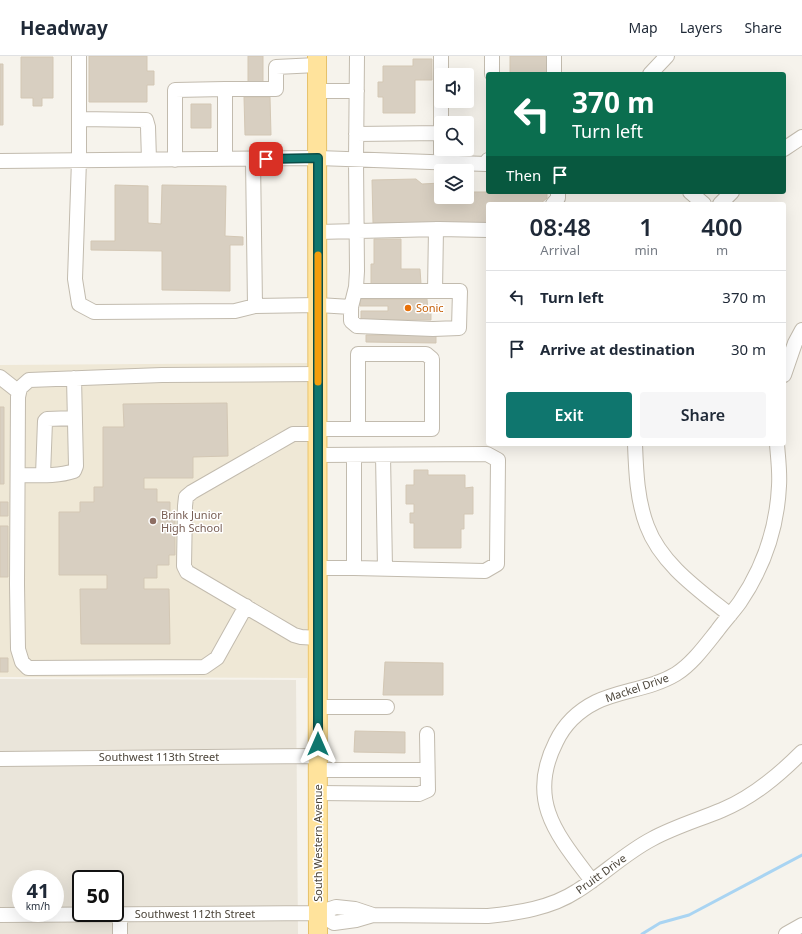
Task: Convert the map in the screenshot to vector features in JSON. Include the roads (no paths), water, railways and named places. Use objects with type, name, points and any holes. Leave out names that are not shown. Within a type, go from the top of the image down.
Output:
[{"type":"main road","name":"South Western Avenue","points":[[317,61],[318,934]]},
{"type":"street","points":[[79,56],[80,160],[75,279],[79,304],[94,312],[235,311],[255,306],[318,305],[351,307]]},
{"type":"street","points":[[355,291],[460,291],[459,328],[433,329],[357,326],[351,321],[351,307],[355,291],[357,271],[358,231],[356,160],[357,56]]},
{"type":"street","points":[[441,56],[441,116]]},
{"type":"street","points":[[492,56],[492,72]]},
{"type":"street","points":[[554,56],[554,72]]},
{"type":"street","points":[[652,72],[667,56]]},
{"type":"street","points":[[175,160],[175,90],[276,89],[276,61],[317,61]]},
{"type":"street","points":[[225,89],[225,159]]},
{"type":"street","points":[[318,91],[357,91]]},
{"type":"street","points":[[80,119],[146,120],[148,127],[148,160]]},
{"type":"street","points":[[356,134],[434,133]]},
{"type":"street","points":[[786,149],[802,137]]},
{"type":"street","points":[[441,156],[441,163]]},
{"type":"street","points":[[0,161],[318,158],[486,164]]},
{"type":"street","points":[[254,159],[255,306]]},
{"type":"street","points":[[692,194],[702,202]]},
{"type":"street","points":[[722,202],[730,194]]},
{"type":"street","points":[[318,232],[436,229],[486,230]]},
{"type":"street","points":[[435,291],[436,229]]},
{"type":"street","points":[[786,369],[795,343],[802,330]]},
{"type":"street","points":[[318,638],[294,635],[187,572],[184,566],[186,497],[192,492],[293,434],[358,428],[432,429],[432,359],[426,354],[358,354],[358,428]]},
{"type":"street","points":[[246,606],[217,658],[204,667],[28,668],[22,662],[18,649],[17,584],[20,388],[29,380],[162,375],[318,374]]},
{"type":"street","points":[[0,377],[19,392]]},
{"type":"street","points":[[18,475],[68,473],[74,471],[76,466],[74,378]]},
{"type":"street","points":[[43,474],[45,422],[47,419],[75,418]]},
{"type":"street","points":[[635,446],[639,498],[647,526],[659,548],[672,566],[702,593],[730,615]]},
{"type":"street","name":"Mackel Drive","points":[[592,881],[566,847],[550,819],[544,797],[545,772],[549,757],[560,733],[570,721],[588,706],[609,697],[656,683],[676,674],[696,656],[739,604],[761,564],[769,543],[774,522],[779,486],[777,446]]},
{"type":"street","points":[[318,455],[383,456],[487,454],[498,460],[497,564],[485,571],[385,568],[318,568]]},
{"type":"street","points":[[354,455],[354,568]]},
{"type":"street","points":[[383,456],[385,568]]},
{"type":"street","points":[[318,707],[387,707]]},
{"type":"street","points":[[318,793],[420,794],[428,790],[427,734]]},
{"type":"street","name":"Pruitt Drive","points":[[318,913],[334,923],[356,920],[373,915],[488,916],[536,908],[557,902],[576,892],[649,840],[671,828],[723,810],[758,791],[779,775],[802,752]]},
{"type":"street","name":"Southwest 113th Street","points":[[0,758],[318,763],[427,770]]},
{"type":"street","name":"Southwest 112th Street","points":[[124,915],[318,913]]},
{"type":"street","name":"Southwest 112th Street","points":[[0,915],[72,915]]},
{"type":"street","points":[[120,922],[120,934]]},
{"type":"street","points":[[786,934],[802,925]]},
{"type":"waterway","points":[[642,934],[660,923],[689,915],[802,855]]},
{"type":"place","name":"Sonic","points":[[408,308]]},
{"type":"place","name":"Brink Junior High School","points":[[153,521]]}]
